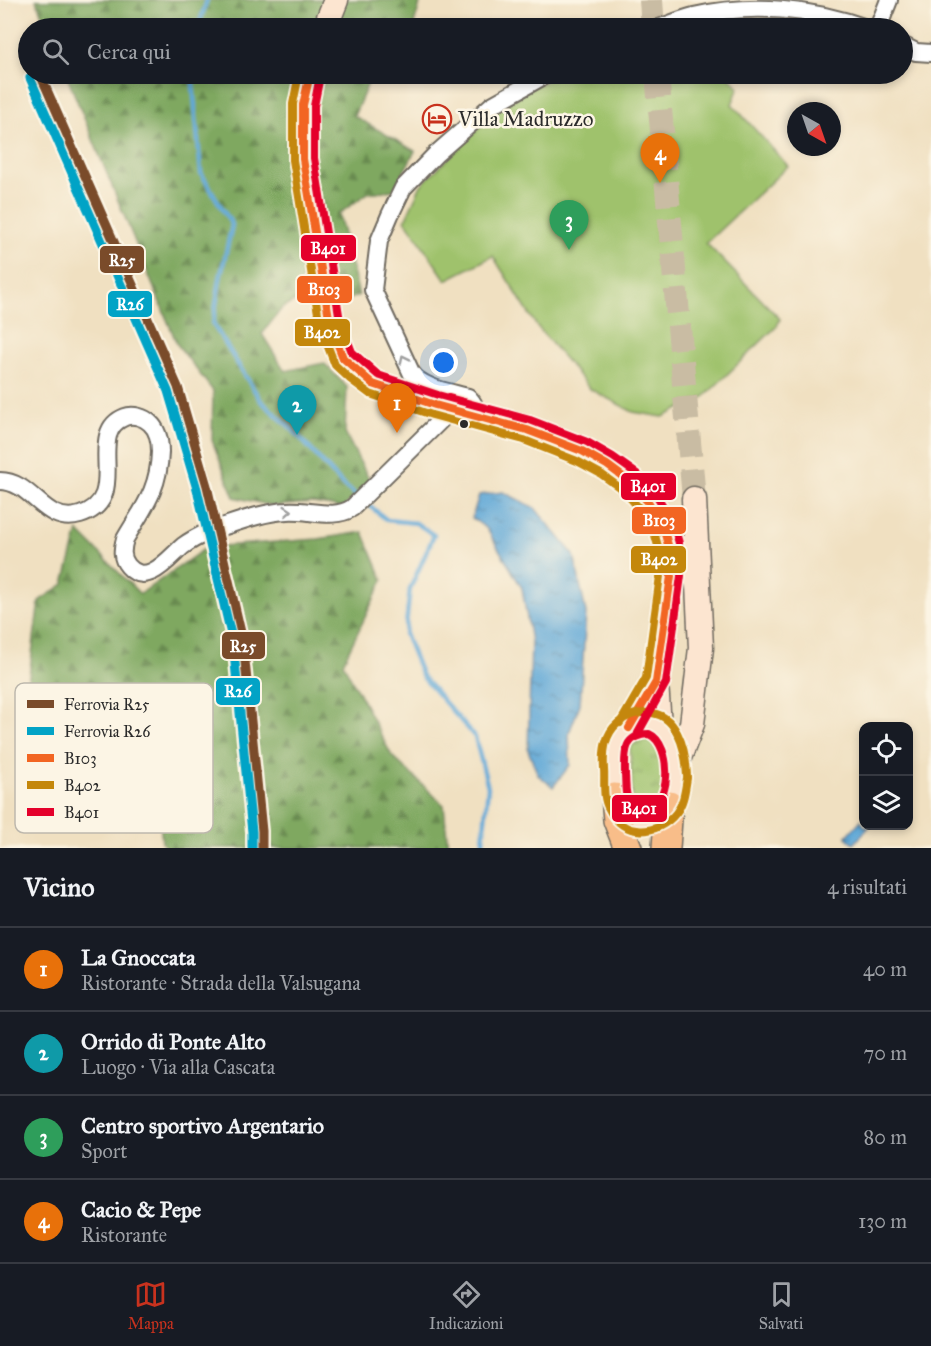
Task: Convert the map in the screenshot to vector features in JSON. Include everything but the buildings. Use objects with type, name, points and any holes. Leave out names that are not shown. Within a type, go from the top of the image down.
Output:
[{"type":"highway","points":[[615,797],[617,819],[628,848]]},
{"type":"highway","points":[[666,848],[669,805]]},
{"type":"main road","points":[[329,18],[336,0]]},
{"type":"main road","points":[[308,84],[303,105],[303,159],[330,324],[343,358],[356,372],[373,384],[545,437],[591,454],[635,486],[647,500],[664,528],[671,576],[656,682],[660,728]]},
{"type":"main road","points":[[656,682],[640,712],[618,741],[614,752],[615,797],[623,813],[633,820],[643,821],[654,818],[669,805],[674,791],[677,762],[692,724],[701,648],[694,500]]},
{"type":"main road","points":[[660,728],[674,721],[699,676]]},
{"type":"main road","points":[[629,728],[651,723],[660,728],[672,745],[677,762]]},
{"type":"street","points":[[882,18],[888,0]]},
{"type":"street","points":[[688,18],[752,8],[836,18]]},
{"type":"street","points":[[913,50],[931,53]]},
{"type":"street","points":[[0,481],[15,483],[52,513],[70,517],[84,514],[99,502],[107,486],[106,447],[111,429],[126,416],[146,419],[153,425],[160,444],[159,469],[153,491],[122,548],[124,562],[135,573],[148,574],[162,566],[185,544],[239,521],[285,511],[303,510],[337,514],[352,508],[409,453],[463,412],[476,409],[468,397],[414,378],[373,290],[379,241],[403,188],[436,154],[492,105],[529,84]]},
{"type":"green space","points":[[36,0],[421,0],[416,18],[43,18]]},
{"type":"green space","points":[[70,84],[368,84],[354,116],[415,151],[394,190],[368,193],[339,214],[359,295],[336,305],[338,284],[309,294],[282,308],[262,334],[285,371],[324,363],[347,387],[345,433],[370,481],[343,508],[313,503],[273,506],[234,497],[212,440],[213,391],[177,344]]},
{"type":"green space","points":[[538,84],[736,84],[739,87],[732,104],[788,166],[706,243],[780,319],[777,326],[703,398],[663,417],[633,412],[590,389],[536,325],[493,256],[446,280],[405,220],[421,185],[494,113]]},
{"type":"green space","points":[[78,531],[140,594],[207,547],[318,539],[363,532],[383,580],[343,663],[392,756],[444,805],[448,848],[166,848],[162,843],[161,833],[213,833],[213,683],[28,683],[39,601],[64,584]]},
{"type":"green space","points":[[641,740],[654,743],[659,747],[668,763],[669,781],[658,809],[633,808],[630,748]]},
{"type":"water","points":[[503,492],[535,508],[574,555],[586,613],[580,704],[569,733],[570,765],[553,787],[538,775],[528,750],[531,642],[522,588],[487,529],[472,518],[479,495]]},
{"type":"water","points":[[859,822],[859,830],[866,830],[854,844],[846,837]]},
{"type":"waterway","points":[[201,18],[207,0]]},
{"type":"waterway","points":[[193,84],[201,173],[232,225],[213,324],[261,401],[291,428],[344,486],[358,497]]},
{"type":"waterway","points":[[365,502],[387,520],[416,523],[434,535],[410,589],[405,634],[422,676],[475,737],[488,787],[481,848]]},
{"type":"tunnel","points":[[651,0],[652,18]]},
{"type":"tunnel","points":[[658,84],[694,499]]},
{"type":"rail line","name":"R26","points":[[33,84],[168,391],[197,489],[233,643],[252,848]]},
{"type":"rail line","name":"R25","points":[[44,84],[178,387],[207,486],[243,641],[262,848]]},
{"type":"transit line","name":"B402","points":[[297,84],[293,104],[293,160],[320,326],[335,365],[370,394],[432,415],[524,440],[577,461],[601,474],[623,490],[640,509],[654,532],[658,546],[660,576],[646,678],[620,723]]},
{"type":"transit line","name":"B103","points":[[308,84],[303,105],[303,159],[330,324],[343,358],[373,384],[435,405],[527,430],[582,451],[607,465],[630,482],[649,503],[663,527],[668,545],[671,576],[656,682],[629,728]]},
{"type":"transit line","name":"B401","points":[[318,84],[314,106],[314,158],[340,321],[352,352],[378,375],[438,395],[530,420],[587,442],[637,474],[657,496],[673,523],[679,543],[681,576],[666,683],[638,733]]},
{"type":"transit line","name":"B402","points":[[687,776],[682,744],[677,733],[672,724],[655,713],[627,717],[613,728],[607,738],[604,750],[605,795],[609,809],[623,825],[641,830],[651,829],[669,821],[681,805],[687,778]]},
{"type":"transit line","name":"B401","points":[[649,734],[657,740],[662,750],[666,763],[666,776],[660,800],[652,807],[640,809],[631,804],[627,797],[625,754],[634,738],[649,734]]},
{"type":"place","name":"Villa Madruzzo","points":[[437,119]]},
{"type":"place","name":"Cacio & Pepe","points":[[660,183]]},
{"type":"place","name":"Centro sportivo Argentario","points":[[569,250]]},
{"type":"place","name":"La Gnoccata","points":[[397,433]]},
{"type":"place","name":"Orrido di Ponte Alto","points":[[297,435]]}]
